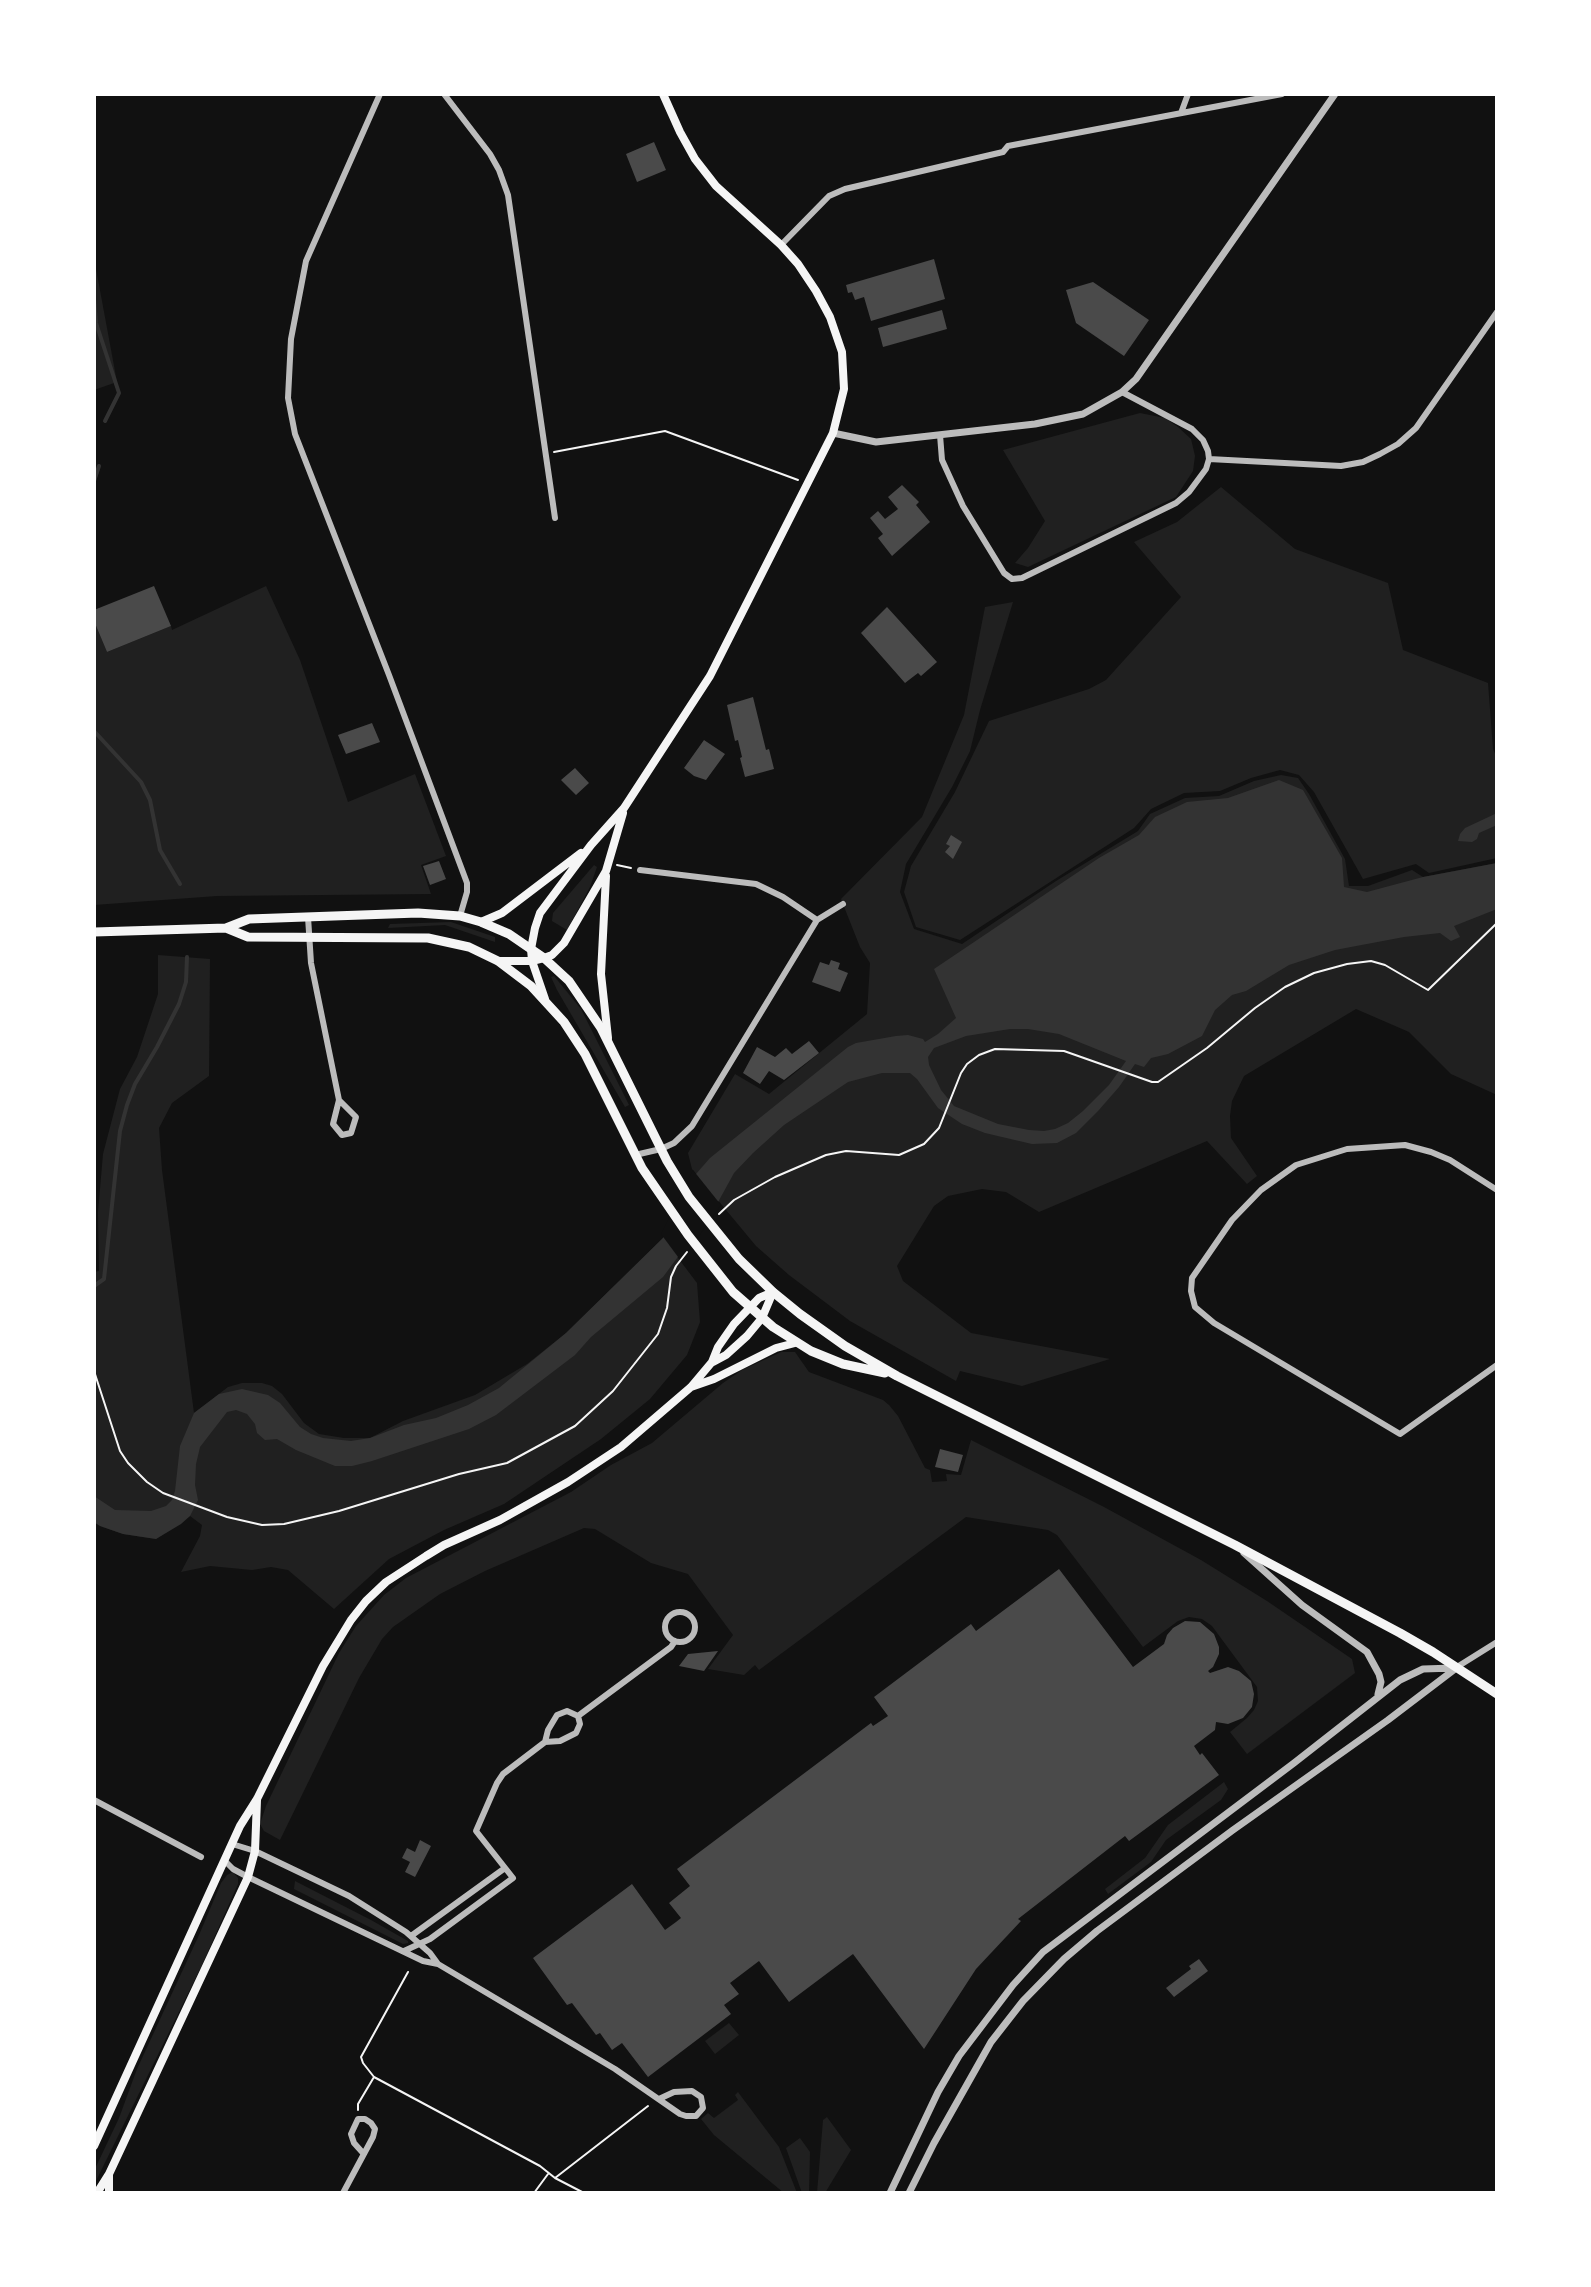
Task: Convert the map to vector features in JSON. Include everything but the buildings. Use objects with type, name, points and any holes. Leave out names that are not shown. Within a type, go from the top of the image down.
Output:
[{"type":"main road","points":[[545,999],[531,949],[540,913],[591,845],[624,808],[710,676],[833,433],[844,389],[842,352],[837,334],[816,291],[781,245],[716,186],[695,159],[663,94]]},
{"type":"main road","points":[[609,1043],[601,974],[608,867],[624,808]]},
{"type":"main road","points":[[481,922],[502,913],[591,845]]},
{"type":"main road","points":[[498,961],[532,961],[552,955],[564,943],[608,867]]},
{"type":"main road","points":[[94,932],[226,928],[249,919],[418,913],[460,916],[509,934],[544,958],[569,981],[609,1043],[682,1186],[725,1242],[773,1292],[845,1346],[894,1375],[1235,1545],[1400,1633],[1497,1694]]},
{"type":"main road","points":[[226,928],[248,937],[428,938],[469,947],[498,961],[545,999],[564,1022],[585,1054],[635,1155],[668,1207],[710,1264],[749,1307],[795,1343],[843,1364],[894,1375]]},
{"type":"main road","points":[[712,1362],[734,1324],[759,1298],[773,1292]]},
{"type":"main road","points":[[94,2146],[232,1844],[323,1666],[351,1620],[375,1591],[400,1572],[444,1545],[500,1520],[594,1466],[642,1431],[691,1387],[712,1362],[738,1345],[762,1318],[773,1292]]},
{"type":"main road","points":[[691,1387],[776,1348],[795,1343]]},
{"type":"main road","points":[[97,2193],[109,2174],[248,1877],[255,1851],[257,1799]]},
{"type":"main road","points":[[109,2174],[109,2193]]},
{"type":"street","points":[[380,94],[306,261],[294,311],[288,398],[295,434],[467,883],[460,916]]},
{"type":"street","points":[[444,94],[490,154],[508,195],[555,518]]},
{"type":"street","points":[[1181,113],[1188,94]]},
{"type":"street","points":[[833,433],[876,442],[1035,424],[1083,414],[1122,392],[1136,379],[1335,94]]},
{"type":"street","points":[[781,245],[829,196],[845,189],[1003,152],[1008,146],[1280,95]]},
{"type":"street","points":[[1209,459],[1341,466],[1363,462],[1380,454],[1398,444],[1416,428],[1497,312]]},
{"type":"street","points":[[940,435],[942,460],[963,506],[1004,573],[1012,579],[1022,578],[1176,503],[1197,483],[1206,469],[1208,451],[1203,440],[1192,429],[1122,392]]},
{"type":"street","points":[[640,870],[756,884],[783,897],[817,920]]},
{"type":"street","points":[[635,1155],[674,1143],[698,1117],[817,920],[843,904]]},
{"type":"street","points":[[308,917],[311,963],[339,1100],[333,1124],[342,1135],[351,1133],[356,1117],[339,1100]]},
{"type":"street","points":[[1497,1190],[1450,1160],[1405,1145],[1347,1149],[1296,1165],[1261,1190],[1232,1220],[1192,1278],[1191,1291],[1195,1307],[1214,1323],[1400,1434],[1497,1365]]},
{"type":"street","points":[[1235,1545],[1302,1605],[1367,1652],[1379,1674],[1378,1696]]},
{"type":"street","points":[[676,1612],[685,1613],[694,1624],[692,1634],[685,1640],[675,1641],[665,1631],[666,1621],[676,1612]]},
{"type":"street","points":[[578,1716],[675,1641]]},
{"type":"street","points":[[909,2193],[991,2042],[1023,2001],[1064,1959],[1184,1866],[1457,1667],[1497,1642]]},
{"type":"street","points":[[890,2193],[938,2092],[959,2056],[1013,1985],[1043,1952],[1378,1696],[1416,1670],[1457,1667]]},
{"type":"street","points":[[545,1742],[557,1715],[567,1711],[578,1716]]},
{"type":"street","points":[[403,1952],[421,1944],[513,1878],[476,1831],[503,1774],[545,1742],[576,1733],[580,1724],[578,1716]]},
{"type":"street","points":[[94,1800],[201,1857]]},
{"type":"street","points":[[232,1844],[255,1851],[349,1896],[411,1936],[438,1964],[615,2069],[659,2099],[686,2116],[696,2116],[703,2108],[703,2099],[692,2091],[674,2092],[659,2099]]},
{"type":"street","points":[[225,1861],[248,1877],[403,1952],[438,1964]]},
{"type":"street","points":[[411,1936],[505,1868]]},
{"type":"street","points":[[343,2193],[373,2137],[375,2129],[365,2119],[358,2119],[351,2134],[363,2153]]},
{"type":"path","points":[[545,454],[665,431],[807,483]]},
{"type":"path","points":[[608,867],[640,870]]},
{"type":"path","points":[[724,1209],[775,1177],[826,1155],[846,1151],[899,1155],[924,1144],[939,1128],[967,1064],[995,1049],[1064,1051],[1158,1082],[1285,987],[1314,973],[1371,961],[1385,965],[1428,990],[1497,923]]},
{"type":"path","points":[[94,1371],[120,1451],[136,1472],[163,1493],[202,1509],[262,1525],[284,1524],[507,1463],[575,1426],[628,1374],[658,1334],[667,1308],[671,1277],[680,1260]]},
{"type":"path","points":[[408,1972],[361,2057],[374,2077],[584,2193]]},
{"type":"path","points":[[358,2119],[358,2104],[374,2077]]},
{"type":"path","points":[[555,2178],[659,2099]]},
{"type":"path","points":[[534,2193],[549,2173]]},
{"type":"shaded area","points":[[94,258],[117,382],[94,390]]},
{"type":"shaded area","points":[[1140,413],[1165,418],[1191,439],[1195,456],[1193,471],[1176,497],[1028,567],[1015,563],[1045,521],[1003,450]]},
{"type":"shaded area","points":[[1221,487],[1295,549],[1388,583],[1403,650],[1488,683],[1493,749],[1497,758],[1497,858],[1429,873],[1416,864],[1363,879],[1314,792],[1299,775],[1280,770],[1220,791],[1184,793],[1151,809],[1134,828],[960,940],[916,927],[904,892],[911,866],[955,792],[989,721],[1089,689],[1106,680],[1181,597],[1134,542],[1177,522]]},
{"type":"shaded area","points":[[266,586],[300,660],[348,802],[415,774],[446,856],[421,865],[431,894],[217,896],[94,905],[94,621],[107,652],[171,626],[172,630]]},
{"type":"shaded area","points":[[1013,602],[970,751],[906,864],[900,892],[914,929],[962,944],[1138,831],[1150,814],[1185,798],[1219,796],[1254,781],[1281,775],[1298,778],[1309,794],[1345,859],[1349,886],[1368,886],[1412,870],[1423,877],[1497,863],[1497,1095],[1451,1074],[1409,1032],[1356,1009],[1244,1076],[1232,1101],[1230,1116],[1231,1138],[1257,1176],[1247,1184],[1207,1141],[1039,1212],[1006,1192],[982,1189],[948,1196],[934,1206],[897,1266],[903,1281],[971,1333],[1110,1359],[1022,1386],[960,1371],[956,1381],[850,1321],[756,1246],[692,1169],[688,1153],[735,1074],[769,1094],[867,1014],[870,963],[860,947],[841,899],[922,817],[964,715],[985,607]]},
{"type":"shaded area","points":[[1279,780],[1303,790],[1342,858],[1344,887],[1367,892],[1423,877],[1497,863],[1497,909],[1454,926],[1460,937],[1451,941],[1440,933],[1335,950],[1289,965],[1246,991],[1232,995],[1215,1010],[1202,1036],[1168,1054],[1151,1058],[1144,1067],[1135,1064],[1098,1111],[1076,1133],[1057,1143],[1032,1144],[962,1124],[938,1108],[910,1073],[882,1073],[848,1082],[784,1125],[734,1173],[717,1204],[663,1277],[591,1337],[575,1355],[496,1415],[469,1429],[372,1461],[335,1466],[277,1439],[265,1440],[257,1433],[255,1424],[247,1414],[236,1410],[227,1412],[200,1447],[195,1485],[198,1500],[190,1516],[181,1524],[156,1539],[123,1534],[94,1522],[94,1496],[115,1510],[151,1511],[166,1506],[172,1500],[180,1446],[194,1413],[219,1394],[242,1389],[268,1395],[311,1434],[351,1441],[436,1418],[499,1388],[566,1333],[663,1238],[696,1174],[710,1158],[848,1047],[908,1035],[925,1042],[956,1018],[934,969],[1099,858],[1139,835],[1155,817],[1187,802],[1228,798]],"holes":[[[1028,1029],[1059,1034],[1126,1061],[1109,1085],[1083,1111],[1055,1129],[1029,1130],[998,1124],[954,1106],[941,1090],[929,1065],[928,1057],[934,1048],[966,1036]]]},
{"type":"shaded area","points":[[1497,813],[1497,825],[1479,833],[1472,842],[1458,841],[1465,828]]},
{"type":"shaded area","points":[[594,865],[597,867],[590,887],[567,930],[552,921],[553,913]]},
{"type":"shaded area","points":[[451,922],[495,937],[495,942],[445,925],[388,928],[390,924]]},
{"type":"shaded area","points":[[158,955],[210,959],[209,1076],[172,1103],[159,1128],[194,1413],[228,1387],[262,1383],[282,1394],[304,1423],[319,1434],[370,1438],[403,1421],[475,1395],[527,1364],[566,1333],[663,1238],[697,1283],[700,1322],[687,1355],[650,1399],[601,1439],[504,1504],[444,1530],[389,1559],[334,1609],[288,1570],[210,1566],[181,1572],[200,1536],[202,1525],[190,1516],[156,1539],[123,1534],[94,1522],[94,1272],[99,1271],[98,1212],[103,1154],[120,1089],[137,1057],[158,994]]},
{"type":"shaded area","points":[[554,976],[581,1009],[629,1105],[625,1107],[557,990],[551,977]]},
{"type":"shaded area","points":[[781,1352],[795,1352],[809,1372],[889,1405],[925,1468],[930,1470],[932,1482],[947,1481],[946,1474],[961,1475],[971,1440],[1201,1560],[1352,1659],[1355,1673],[1247,1754],[1230,1732],[1254,1710],[1258,1701],[1257,1687],[1212,1626],[1202,1619],[1189,1617],[1178,1621],[1143,1647],[1057,1535],[1048,1530],[966,1517],[759,1670],[755,1665],[744,1675],[708,1669],[733,1635],[688,1574],[651,1563],[595,1529],[584,1528],[440,1594],[393,1627],[382,1639],[359,1678],[280,1840],[264,1831],[260,1824],[266,1806],[339,1653],[356,1626],[384,1595],[406,1578],[571,1492],[652,1443],[723,1383],[742,1370]]},
{"type":"shaded area","points":[[1224,1782],[1228,1789],[1221,1800],[1166,1840],[1151,1862],[1108,1894],[1105,1889],[1145,1858],[1168,1825]]},
{"type":"shaded area","points":[[233,1872],[238,1884],[202,1965],[94,2185],[94,2171],[119,2118],[137,2069],[221,1883]]},
{"type":"shaded area","points":[[295,1881],[408,1943],[403,1944],[294,1889]]},
{"type":"shaded area","points":[[729,2023],[739,2035],[715,2054],[705,2041]]},
{"type":"shaded area","points":[[738,2092],[779,2147],[797,2193],[784,2193],[714,2135],[701,2119],[708,2113],[714,2118],[738,2100],[735,2095]]},
{"type":"shaded area","points":[[827,2117],[851,2150],[825,2193],[817,2193],[823,2120]]},
{"type":"shaded area","points":[[800,2138],[810,2152],[809,2193],[802,2193],[786,2148]]},
{"type":"pier","points":[[693,1170],[721,1205],[681,1261],[661,1234]]},
{"type":"waterway","points":[[94,299],[96,323],[119,393],[105,421]]},
{"type":"waterway","points":[[94,481],[99,466]]},
{"type":"waterway","points":[[94,731],[141,782],[150,800],[160,850],[180,884]]},
{"type":"waterway","points":[[94,1286],[104,1279],[120,1131],[127,1105],[135,1084],[179,1004],[186,982],[187,957]]}]
